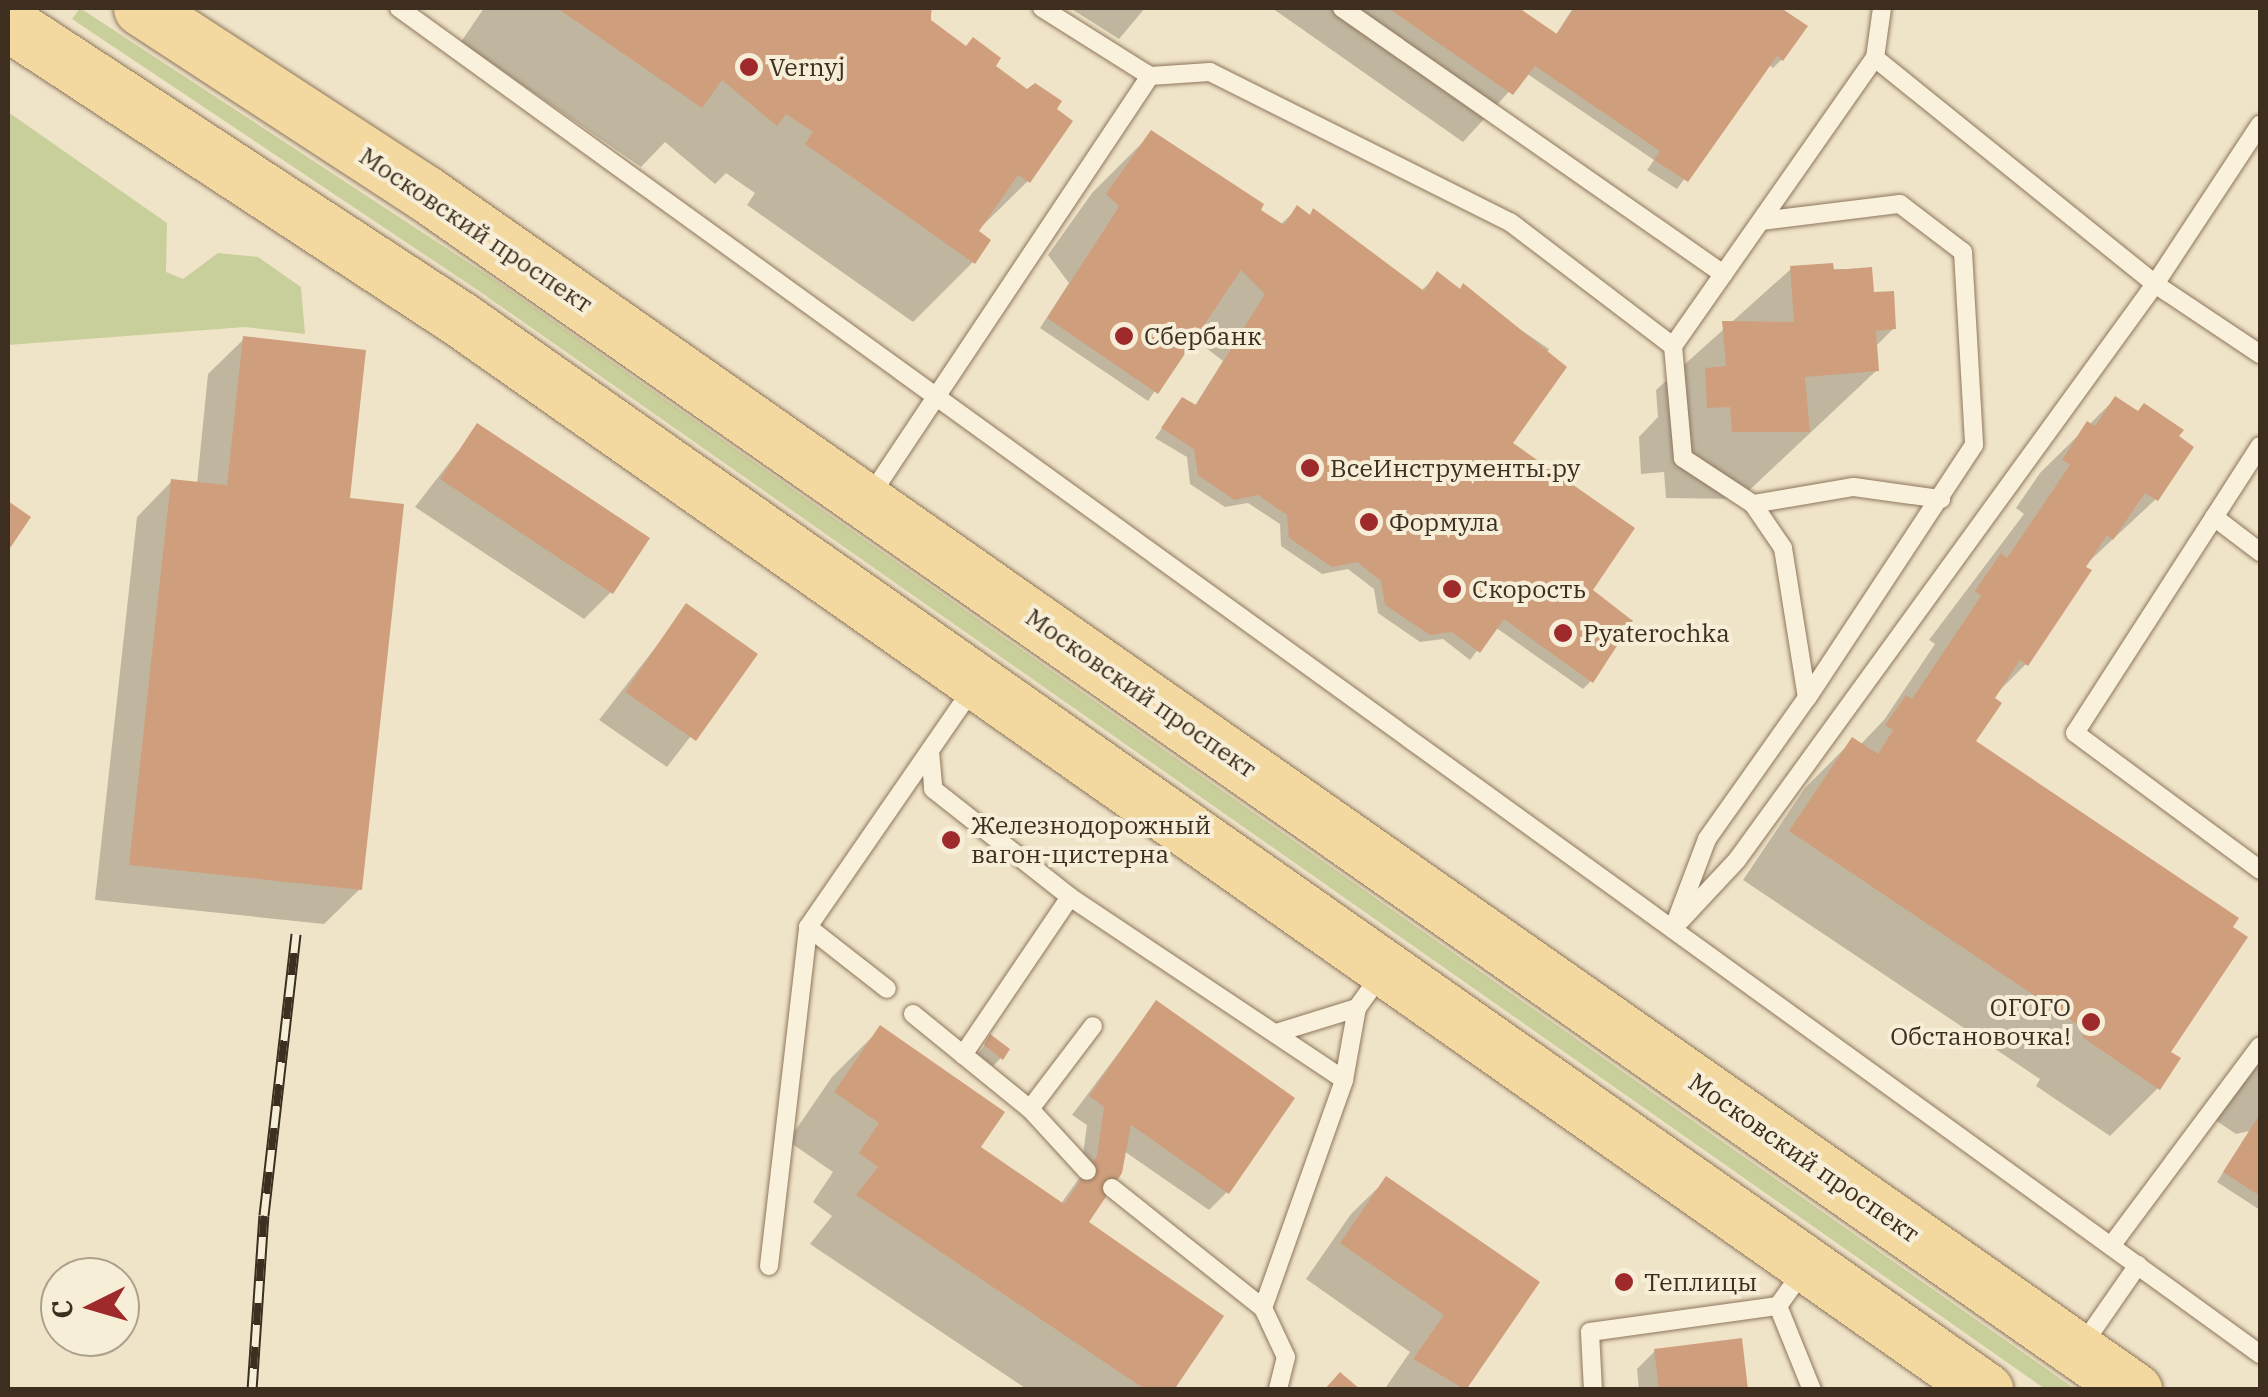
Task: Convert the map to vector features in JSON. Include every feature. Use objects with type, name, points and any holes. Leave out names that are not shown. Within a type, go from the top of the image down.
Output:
[{"type":"main road","name":"Московский проспект","points":[[141,8],[425,193],[2134,1390]]},
{"type":"main road","points":[[8,23],[460,319],[977,682],[1372,988],[1792,1285],[1985,1390]]},
{"type":"lane","points":[[399,8],[2260,1354]]},
{"type":"lane","points":[[1042,8],[1150,76],[1210,72],[1510,222],[1673,346]]},
{"type":"lane","points":[[1342,8],[1724,274]]},
{"type":"lane","points":[[1807,698],[1782,548],[1753,504],[1683,458],[1673,346],[1875,58],[1882,8]]},
{"type":"lane","points":[[1875,58],[2154,284],[2260,354]]},
{"type":"lane","points":[[867,500],[1150,76]]},
{"type":"lane","points":[[1673,929],[1737,860],[2154,284],[2260,125]]},
{"type":"lane","points":[[1673,929],[1707,839],[1807,698],[1974,445],[1963,252],[1900,204],[1761,221]]},
{"type":"lane","points":[[2260,446],[2075,733],[2260,870]]},
{"type":"lane","points":[[1753,504],[1854,486],[1941,500]]},
{"type":"lane","points":[[2214,517],[2260,552]]},
{"type":"lane","points":[[769,1266],[808,927],[977,682]]},
{"type":"lane","points":[[930,751],[934,790],[1070,898],[1344,1080]]},
{"type":"lane","points":[[963,1055],[1070,898]]},
{"type":"lane","points":[[808,927],[887,988]]},
{"type":"lane","points":[[1276,1033],[1372,988]]},
{"type":"lane","points":[[1263,1308],[1344,1080],[1372,988]]},
{"type":"lane","points":[[913,1014],[1030,1110],[1087,1171]]},
{"type":"lane","points":[[1030,1110],[1093,1026]]},
{"type":"lane","points":[[2111,1246],[2260,1046]]},
{"type":"lane","points":[[1112,1188],[1263,1308],[1286,1358],[1278,1390]]},
{"type":"lane","points":[[2078,1351],[2138,1265]]},
{"type":"lane","points":[[1593,1390],[1590,1332],[1792,1285],[1812,1390]]},
{"type":"green space","points":[[80,8],[489,276],[2075,1389],[2045,1389],[479,291],[72,19]]},
{"type":"green space","points":[[8,112],[167,223],[166,272],[183,279],[218,253],[258,257],[301,287],[305,334],[245,327],[8,345]]},
{"type":"building","points":[[557,8],[931,8],[931,20],[966,46],[973,37],[1001,58],[996,66],[1027,89],[1035,83],[1062,101],[1057,109],[1073,121],[1030,183],[1018,175],[979,231],[991,240],[975,264],[805,144],[813,132],[786,114],[777,126],[722,80],[702,108]]},
{"type":"building","points":[[1388,8],[1519,8],[1557,34],[1574,8],[1781,8],[1808,26],[1783,61],[1777,56],[1688,182],[1654,160],[1660,151],[1535,66],[1513,95]]},
{"type":"building","points":[[1151,130],[1264,204],[1261,210],[1284,225],[1297,205],[1310,215],[1313,208],[1424,291],[1437,271],[1460,289],[1463,283],[1567,367],[1513,443],[1635,528],[1593,590],[1633,621],[1593,683],[1504,619],[1480,653],[1452,632],[1430,635],[1385,605],[1381,581],[1357,562],[1332,567],[1289,538],[1287,515],[1258,495],[1234,500],[1198,475],[1194,449],[1161,428],[1182,397],[1196,405],[1265,294],[1241,270],[1158,394],[1047,318],[1119,206],[1106,194]]},
{"type":"building","points":[[1833,263],[1834,270],[1872,267],[1874,292],[1894,291],[1896,329],[1876,331],[1879,371],[1805,377],[1810,432],[1732,432],[1730,407],[1707,408],[1705,368],[1726,366],[1722,321],[1794,322],[1790,266]]},
{"type":"building","points":[[243,336],[366,350],[350,498],[404,504],[362,890],[129,865],[171,479],[227,485]]},
{"type":"building","points":[[2115,396],[2138,411],[2144,403],[2184,430],[2179,436],[2194,447],[2158,501],[2145,493],[2113,540],[2107,535],[2086,567],[2092,570],[2028,666],[2020,660],[1995,698],[2002,703],[1976,741],[2239,918],[2233,927],[2248,937],[2171,1052],[2181,1058],[2160,1090],[2082,1037],[2086,1030],[1789,831],[1852,737],[1878,754],[1893,730],[1885,725],[1906,695],[1912,699],[1981,596],[1975,591],[2001,553],[2007,558],[2070,465],[2062,460],[2087,421],[2095,426]]},
{"type":"building","points":[[477,423],[650,538],[613,594],[440,479]]},
{"type":"building","points":[[8,501],[31,517],[8,551]]},
{"type":"building","points":[[686,603],[758,654],[696,741],[625,692]]},
{"type":"building","points":[[1156,1000],[1295,1098],[1229,1194],[1131,1125],[1122,1173],[1089,1222],[1224,1316],[1174,1390],[1146,1390],[856,1195],[878,1167],[859,1153],[879,1123],[834,1092],[880,1025],[1005,1112],[981,1147],[1064,1204],[1097,1156],[1104,1107],[1089,1096]]},
{"type":"building","points":[[990,1034],[1010,1049],[1003,1060],[984,1045]]},
{"type":"building","points":[[2260,1114],[2260,1196],[2223,1172]]},
{"type":"building","points":[[1386,1176],[1540,1282],[1466,1390],[1413,1359],[1444,1315],[1340,1243]]},
{"type":"building","points":[[1742,1338],[1748,1390],[1659,1390],[1654,1349]]},
{"type":"building","points":[[1340,1372],[1361,1390],[1324,1390]]},
{"type":"railway","points":[[252,1390],[264,1215],[296,934]]},
{"type":"place","name":"Vernyj","points":[[749,67]]},
{"type":"place","name":"Сбербанк","points":[[1124,336]]},
{"type":"place","name":"ВсеИнструменты.ру","points":[[1310,468]]},
{"type":"place","name":"Формула","points":[[1369,522]]},
{"type":"place","name":"Скорость","points":[[1452,589]]},
{"type":"place","name":"Pyaterochka","points":[[1563,633]]},
{"type":"place","name":"Железнодорожный вагон-цистерна","points":[[951,840]]},
{"type":"place","name":"ОГОГО Обстановочка!","points":[[2091,1022]]},
{"type":"place","name":"Теплицы","points":[[1624,1282]]}]
